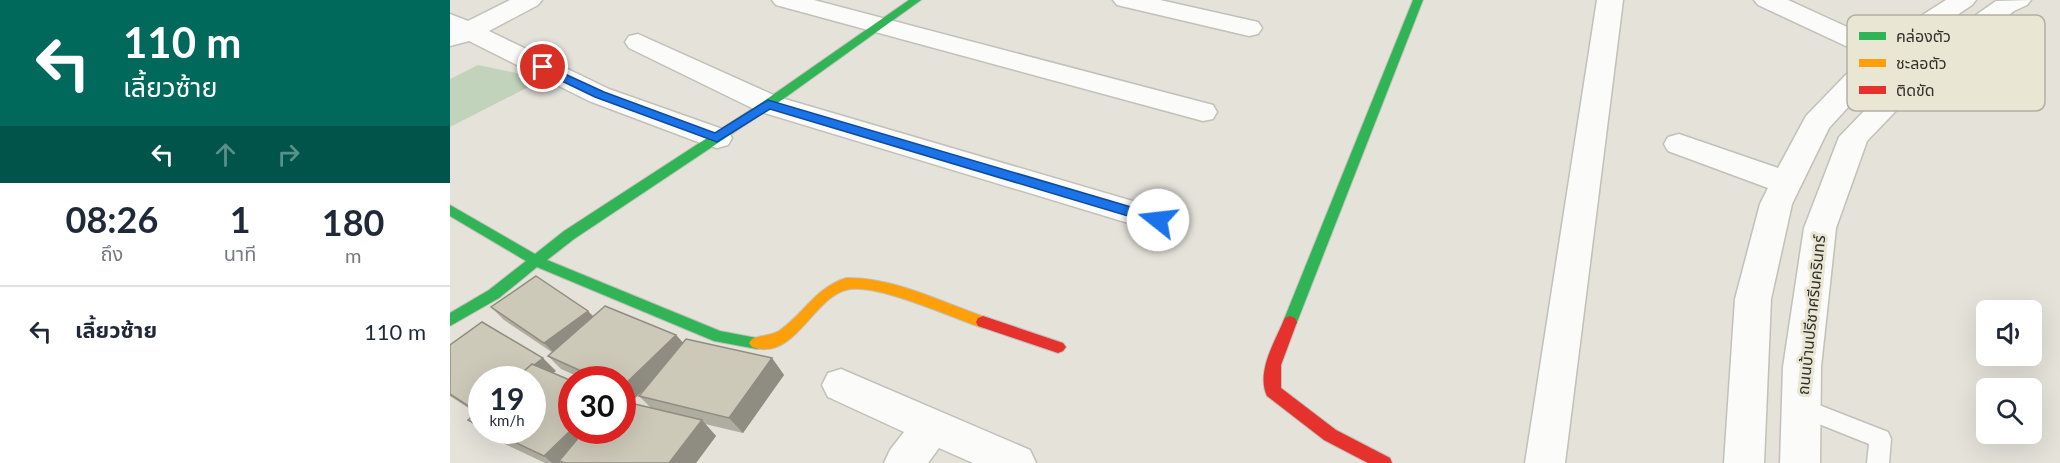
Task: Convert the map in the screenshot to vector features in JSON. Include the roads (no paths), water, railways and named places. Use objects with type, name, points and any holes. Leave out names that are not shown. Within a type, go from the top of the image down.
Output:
[{"type":"street","points":[[456,31],[529,0]]},
{"type":"street","points":[[785,0],[1203,112]]},
{"type":"street","points":[[450,320],[494,294],[569,235],[768,104],[916,0]]},
{"type":"street","points":[[1126,0],[1249,28]]},
{"type":"street","points":[[1384,463],[1330,435],[1273,392],[1273,365],[1418,0]]},
{"type":"street","points":[[1545,463],[1610,0]]},
{"type":"street","points":[[1767,0],[1847,37]]},
{"type":"street","points":[[1940,15],[1963,0]]},
{"type":"street","name":"ถนนบ้านปรีชาศรีนครินทร์","points":[[1992,15],[2019,0]]},
{"type":"street","points":[[456,31],[599,94],[717,138]]},
{"type":"street","points":[[638,42],[768,104],[1158,220]]},
{"type":"street","points":[[1744,463],[1753,298],[1776,204],[1816,123],[1847,90]]},
{"type":"street","name":"ถนนบ้านปรีชาศรีนครินทร์","points":[[1800,463],[1802,367],[1820,228],[1854,137],[1879,111]]},
{"type":"street","points":[[1679,144],[1786,183]]},
{"type":"street","points":[[450,210],[536,261],[719,337],[771,344],[788,334],[828,292],[847,284],[868,284],[1058,347]]},
{"type":"street","points":[[841,385],[1016,463]]},
{"type":"street","points":[[904,463],[932,426]]},
{"type":"lane","points":[[1801,407],[1880,439],[1878,463]]}]
